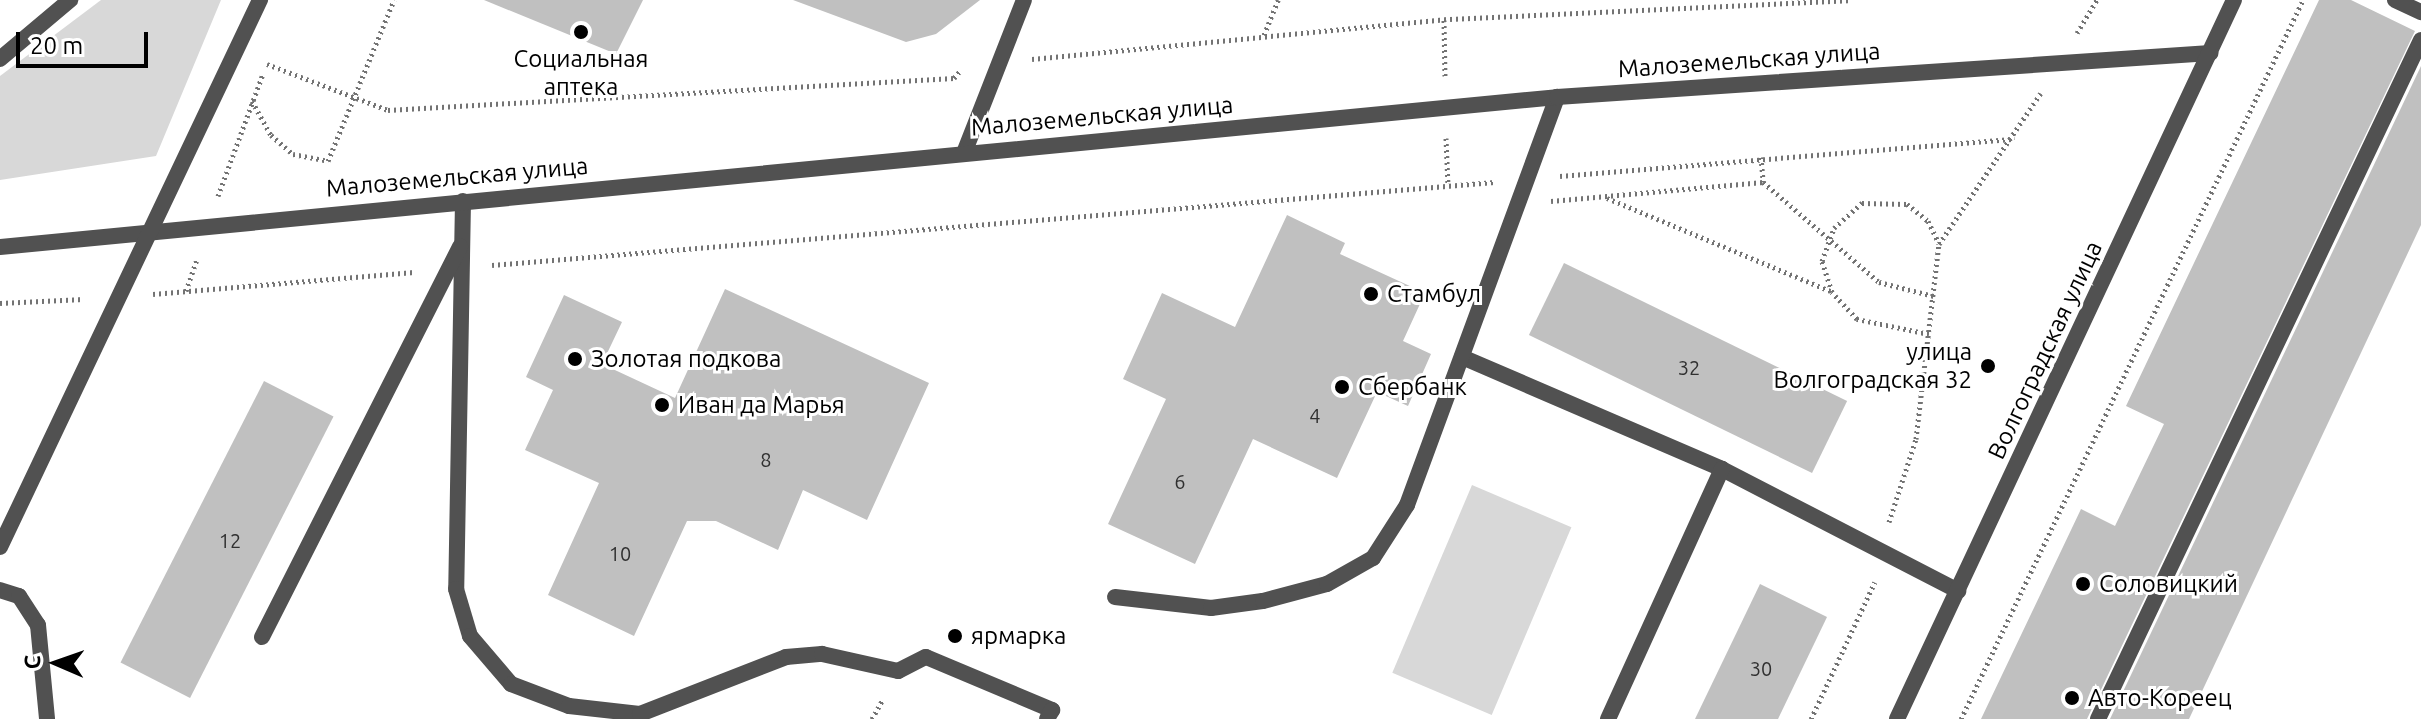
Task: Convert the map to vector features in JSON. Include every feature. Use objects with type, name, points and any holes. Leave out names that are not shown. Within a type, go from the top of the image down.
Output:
[{"type":"street","points":[[0,59],[70,0]]},
{"type":"street","points":[[0,547],[260,0]]},
{"type":"street","points":[[964,153],[1024,0]]},
{"type":"street","name":"Волгоградская улица","points":[[1897,719],[2234,0]]},
{"type":"street","points":[[2395,0],[2421,12]]},
{"type":"street","points":[[2098,719],[2421,40]]},
{"type":"street","name":"Малоземельская улица","points":[[4,246],[152,229],[1557,97],[2211,53]]},
{"type":"street","points":[[1115,597],[1211,608],[1263,601],[1327,584],[1373,558],[1407,505],[1557,97]]},
{"type":"street","points":[[262,637],[455,268],[463,242],[463,201]]},
{"type":"street","points":[[455,268],[456,589],[470,636],[511,684],[569,706],[640,714],[786,657],[822,654],[898,671],[926,657],[1052,710],[1047,719]]},
{"type":"street","points":[[1462,357],[1722,469],[1958,591]]},
{"type":"street","points":[[1608,719],[1722,469]]},
{"type":"street","points":[[0,590],[19,596],[38,625],[47,719]]},
{"type":"path","points":[[251,100],[271,135],[293,154],[328,161],[394,0]]},
{"type":"path","points":[[1264,35],[1278,0]]},
{"type":"path","points":[[267,64],[388,110],[954,78],[965,65],[1264,35],[1849,0]]},
{"type":"path","points":[[1961,719],[2303,0]]},
{"type":"path","points":[[0,303],[119,298],[1761,157],[2014,139],[1939,244],[1916,439],[1871,596],[1811,719]]},
{"type":"path","points":[[1761,157],[1763,182],[1826,241],[1879,282],[1934,296]]},
{"type":"path","points":[[1518,203],[1606,198],[1763,182]]},
{"type":"path","points":[[1606,198],[1832,292],[1857,319],[1929,334]]},
{"type":"path","points":[[1832,292],[1822,261],[1826,241],[1862,203],[1894,201],[1920,212],[1939,244]]},
{"type":"shaded area","points":[[101,0],[221,0],[156,156],[0,180],[0,76]]},
{"type":"shaded area","points":[[1472,485],[1571,527],[1492,715],[1392,673]]},
{"type":"building","points":[[484,0],[643,0],[616,54]]},
{"type":"building","points":[[793,0],[980,0],[936,34],[906,42]]},
{"type":"building","points":[[2319,0],[2351,0],[2415,31],[2087,719],[1981,719],[2081,509],[2115,526],[2164,424],[2126,406]]},
{"type":"building","points":[[2421,66],[2421,225],[2189,719],[2110,719]]},
{"type":"building","points":[[1287,215],[1345,243],[1340,254],[1425,293],[1403,341],[1431,354],[1408,406],[1377,392],[1337,478],[1253,439],[1195,564],[1108,524],[1166,399],[1123,379],[1162,293],[1235,327]]},
{"type":"building","points":[[1564,263],[1847,401],[1812,473],[1529,335]]},
{"type":"building","points":[[725,289],[929,383],[867,520],[803,490],[778,550],[716,521],[687,521],[634,636],[548,595],[599,483],[525,450],[553,390],[526,377],[564,295],[622,322],[602,364],[675,398]]},
{"type":"building","points":[[264,381],[333,416],[190,698],[121,663]]},
{"type":"building","points":[[1760,584],[1827,617],[1778,719],[1695,719]]},
{"type":"place","name":"Социальная аптека","points":[[581,32]]},
{"type":"place","name":"Стамбул","points":[[1371,294]]},
{"type":"place","name":"Золотая подкова","points":[[575,359]]},
{"type":"place","name":"улица Волгоградская 32","points":[[1988,366]]},
{"type":"place","name":"Сбербанк","points":[[1342,387]]},
{"type":"place","name":"Иван да Марья","points":[[662,405]]},
{"type":"place","name":"Соловицкий","points":[[2083,584]]},
{"type":"place","name":"ярмарка","points":[[955,636]]},
{"type":"place","name":"Авто-Кореец","points":[[2072,698]]}]
